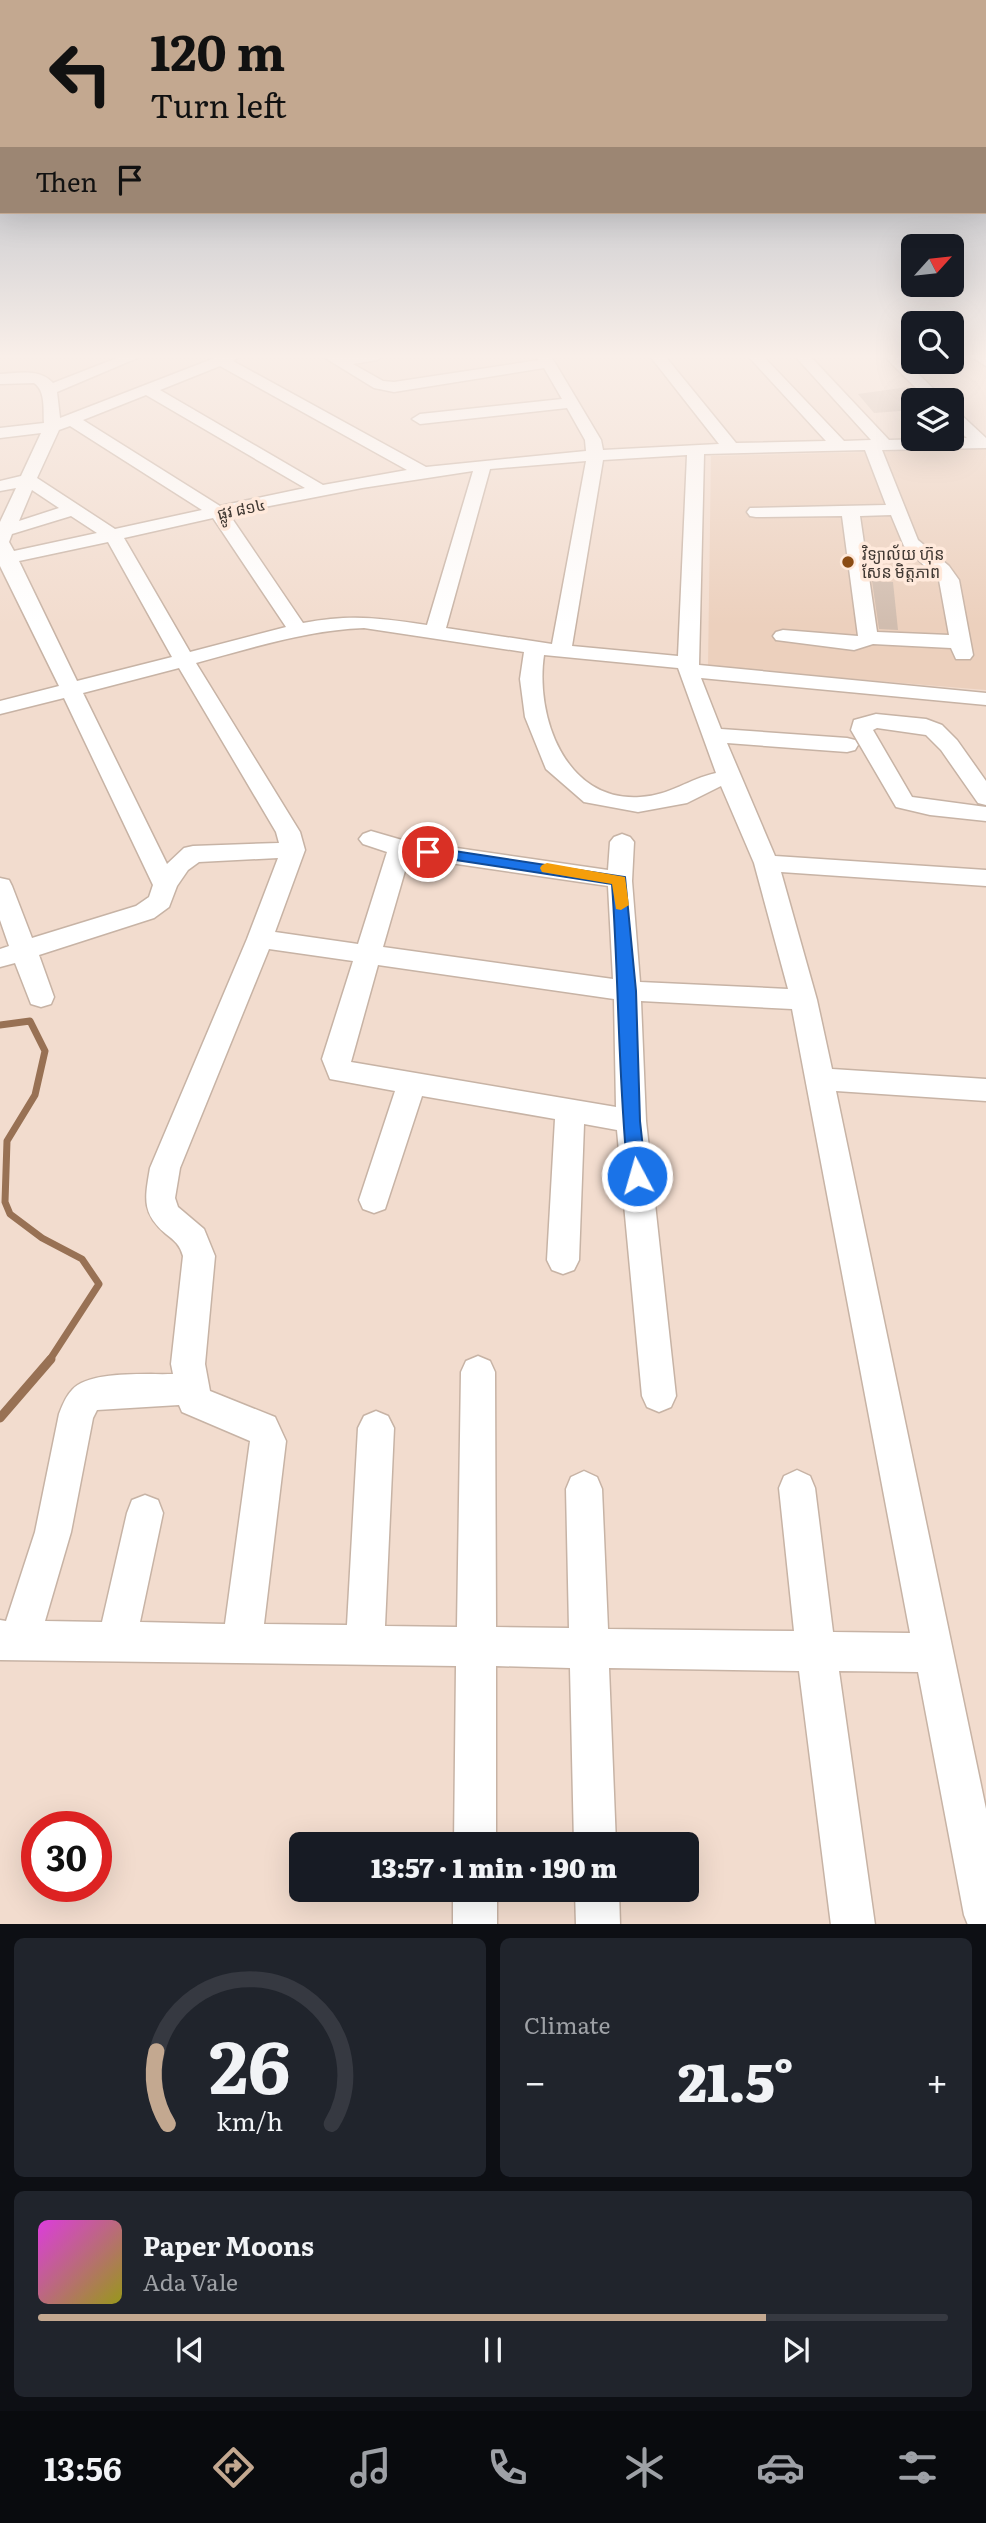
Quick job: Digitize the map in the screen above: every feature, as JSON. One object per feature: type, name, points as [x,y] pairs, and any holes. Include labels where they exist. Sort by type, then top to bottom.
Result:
[{"type":"street","points":[[43,446],[0,542],[4,559],[165,885]]},
{"type":"street","points":[[113,446],[219,513],[299,630]]},
{"type":"street","points":[[244,446],[322,491]]},
{"type":"street","points":[[379,446],[424,472]]},
{"type":"street","points":[[561,650],[595,455],[594,446]]},
{"type":"street","points":[[730,446],[733,450]]},
{"type":"street","points":[[783,636],[854,644],[868,638],[962,648],[949,580],[942,570],[910,542],[879,446]]},
{"type":"street","name":"ផ្លូវ ៨១៤","points":[[4,559],[424,472],[595,455],[886,446]]},
{"type":"street","points":[[696,450],[688,667],[729,778],[766,863],[804,1000],[986,1915]]},
{"type":"street","points":[[434,634],[483,465]]},
{"type":"street","points":[[0,486],[28,480],[114,536],[185,661],[288,832],[293,850],[260,939],[165,1168],[160,1198],[164,1214],[193,1238],[199,1256],[188,1364],[194,1401],[263,1429],[268,1441],[242,1641]]},
{"type":"street","points":[[5,531],[73,509]]},
{"type":"street","points":[[756,512],[900,510]]},
{"type":"street","points":[[850,511],[868,638]]},
{"type":"street","points":[[0,708],[299,630],[336,623],[364,622],[434,634],[688,667],[986,699]]},
{"type":"street","points":[[535,647],[530,678],[536,717],[557,769],[592,797],[638,805],[679,798],[708,782],[729,778]]},
{"type":"street","points":[[986,797],[949,745],[934,730],[926,726],[876,721],[862,725],[862,730],[904,802],[922,807],[986,814]]},
{"type":"street","points":[[713,735],[847,745]]},
{"type":"street","points":[[371,839],[400,848],[620,881]]},
{"type":"street","points":[[622,842],[620,881],[631,1121],[659,1396]]},
{"type":"street","points":[[400,848],[335,1059],[340,1071],[631,1121]]},
{"type":"street","points":[[12,954],[145,912],[160,901],[165,885],[179,864],[193,854],[293,850]]},
{"type":"street","points":[[766,863],[986,878]]},
{"type":"street","points":[[0,886],[12,954],[41,997]]},
{"type":"street","points":[[260,939],[627,991],[804,1000]]},
{"type":"street","points":[[819,1079],[986,1090]]},
{"type":"street","points":[[374,1200],[412,1083]]},
{"type":"street","points":[[562,1260],[570,1110]]},
{"type":"street","points":[[475,1832],[478,1372]]},
{"type":"street","points":[[191,1389],[103,1392],[85,1399],[76,1414],[53,1532],[10,1639],[934,1653]]},
{"type":"street","points":[[365,1646],[376,1427]]},
{"type":"street","points":[[797,1488],[853,1924]]},
{"type":"street","points":[[584,1489],[595,1832]]},
{"type":"street","points":[[117,1641],[145,1513]]},
{"type":"street","points":[[475,1902],[475,1924]]},
{"type":"street","points":[[597,1902],[598,1924]]},
{"type":"shaded area","name":"វិទ្យាល័យ ហ៊ុន សែន មិត្តភាព","points":[[986,449],[986,690],[708,667],[711,456]]},
{"type":"building","points":[[872,581],[893,582],[898,630],[879,629]]},
{"type":"waterway","points":[[0,1025],[30,1021],[45,1051],[35,1095],[7,1141],[5,1202],[10,1214],[42,1238],[82,1259],[99,1284],[49,1361]]},
{"type":"waterway","points":[[0,1418],[51,1359]]},
{"type":"slow traffic","points":[[547,868],[593,874],[620,881],[621,905]]},
{"type":"place","name":"វិទ្យាល័យ ហ៊ុន សែន មិត្តភាព","points":[[848,562]]},
{"type":"route","points":[[428,852],[593,874],[620,881],[631,1121],[637,1176]]}]
